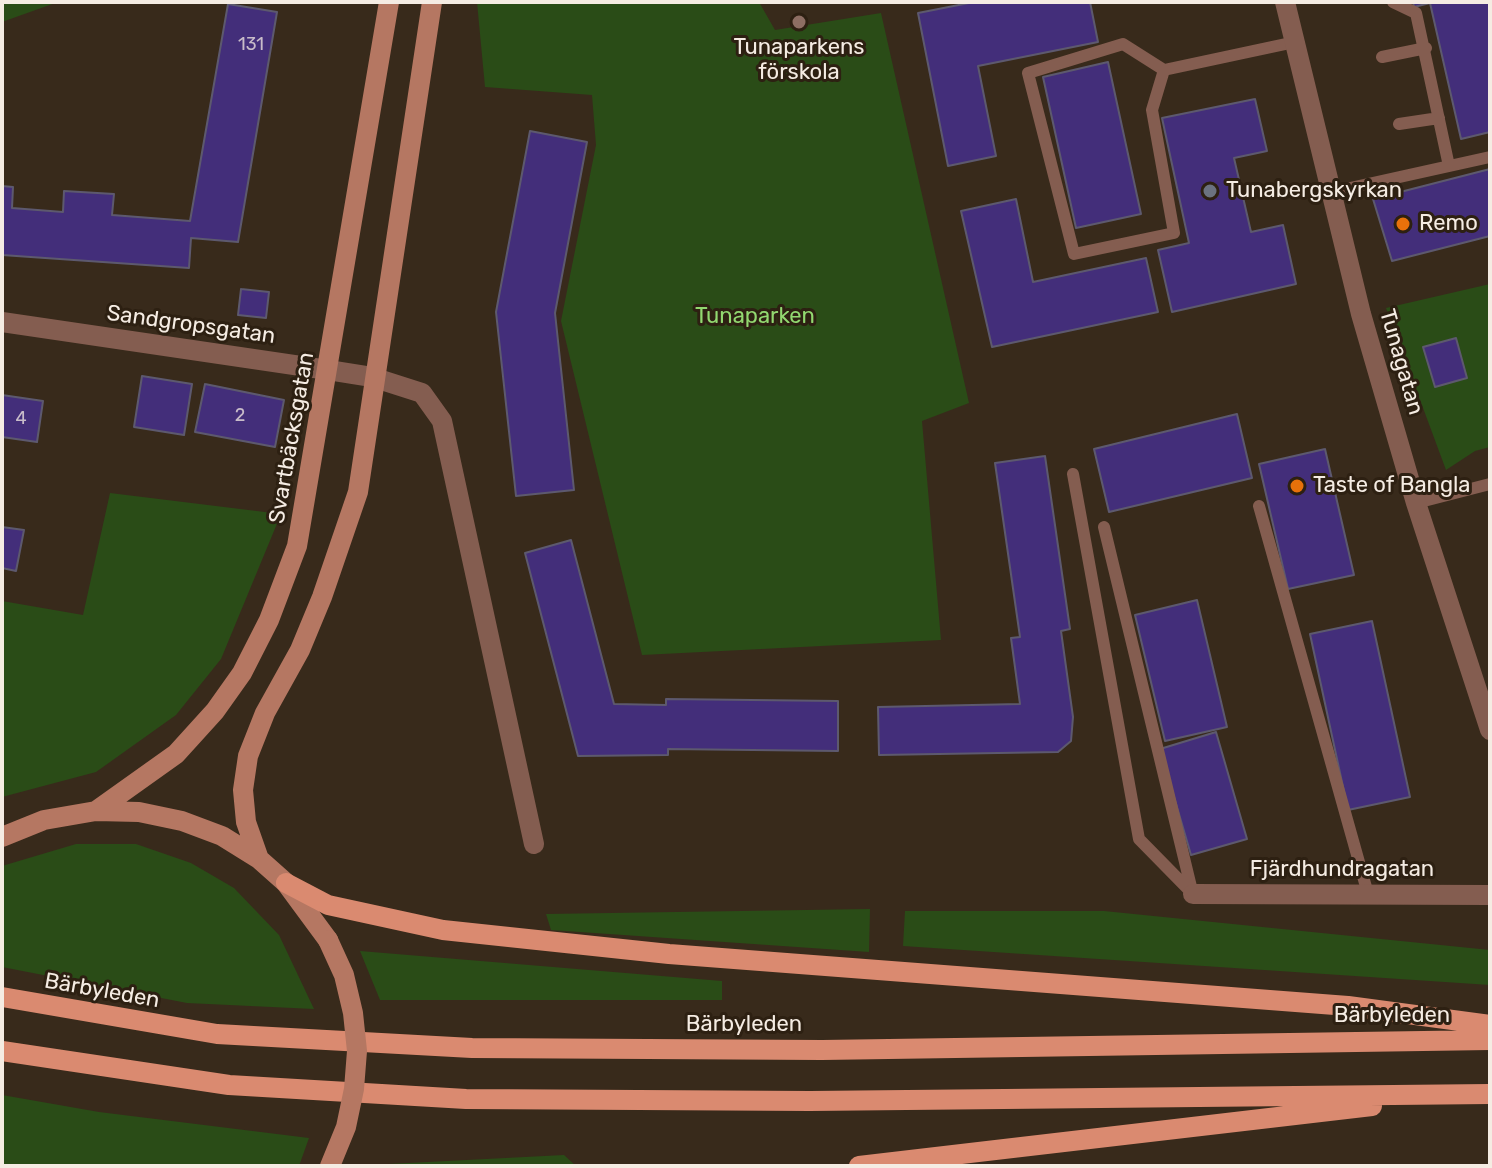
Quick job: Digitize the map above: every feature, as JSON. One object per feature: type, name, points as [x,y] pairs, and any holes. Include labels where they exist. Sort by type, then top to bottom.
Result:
[{"type":"main road","points":[[286,883],[328,905],[443,930],[669,954],[1348,1006],[1490,1025]]},
{"type":"main road","name":"Bärbyleden","points":[[2,997],[217,1034],[472,1048],[822,1050],[1490,1040]]},
{"type":"main road","points":[[2,1051],[229,1085],[466,1099],[810,1101],[1484,1094]]},
{"type":"main road","points":[[859,1166],[1484,1094]]},
{"type":"street","name":"Svartbäcksgatan","points":[[96,811],[176,754],[215,711],[242,673],[269,620],[297,546],[389,2]]},
{"type":"street","points":[[259,859],[246,822],[243,790],[248,756],[265,713],[300,650],[358,492],[372,377],[432,2]]},
{"type":"street","name":"Tunagatan","points":[[1285,2],[1361,314],[1416,503],[1490,730]]},
{"type":"street","name":"Sandgropsgatan","points":[[2,322],[372,377]]},
{"type":"street","points":[[372,377],[422,393],[442,421],[534,844]]},
{"type":"street","points":[[2,837],[44,820],[96,811],[139,812],[182,821],[222,836],[259,859],[286,883],[328,940],[344,975],[353,1013],[357,1051],[354,1089],[346,1127],[330,1166]]},
{"type":"street","name":"Fjärdhundragatan","points":[[1193,894],[1490,895]]},
{"type":"lane","points":[[1393,2],[1416,13],[1449,166]]},
{"type":"lane","points":[[1164,70],[1152,110],[1174,233],[1074,254],[1028,73],[1123,44],[1164,70],[1295,42]]},
{"type":"lane","points":[[1382,57],[1426,48]]},
{"type":"lane","points":[[1399,124],[1439,118]]},
{"type":"lane","points":[[1332,192],[1490,157]]},
{"type":"lane","points":[[1073,474],[1139,839],[1193,894]]},
{"type":"lane","points":[[1416,503],[1490,484]]},
{"type":"lane","points":[[1259,506],[1368,894]]},
{"type":"lane","points":[[1104,527],[1193,894]]},
{"type":"green space","points":[[2,2],[58,2],[2,22]]},
{"type":"green space","name":"Tunaparken","points":[[477,2],[759,2],[775,30],[881,13],[969,403],[922,421],[941,640],[642,655],[561,321],[596,145],[592,95],[485,87]]},
{"type":"green space","points":[[1490,284],[1490,447],[1475,451],[1446,470],[1386,308]]},
{"type":"green space","points":[[110,493],[281,514],[221,659],[176,715],[96,772],[2,797],[2,601],[83,615]]},
{"type":"green space","points":[[76,844],[136,844],[191,863],[234,888],[279,935],[314,1009],[187,1003],[2,967],[2,866]]},
{"type":"green space","points":[[870,909],[869,952],[551,930],[546,914]]},
{"type":"green space","points":[[905,911],[1104,911],[1490,950],[1490,985],[903,946]]},
{"type":"green space","points":[[360,951],[722,981],[722,1000],[380,1000]]},
{"type":"green space","points":[[2,1095],[99,1112],[309,1138],[299,1166],[2,1166]]},
{"type":"green space","points":[[564,1155],[576,1166],[369,1166],[369,1165]]},
{"type":"building","points":[[974,2],[1090,2],[1098,42],[978,66],[996,156],[948,166],[918,13]]},
{"type":"building","points":[[1413,2],[1490,2],[1490,132],[1461,139],[1430,3],[1414,7]]},
{"type":"building","points":[[228,4],[277,12],[238,242],[191,238],[189,268],[2,255],[2,186],[13,187],[12,208],[63,212],[64,191],[114,194],[112,215],[190,221]]},
{"type":"building","points":[[1108,62],[1141,214],[1076,228],[1043,77]]},
{"type":"building","name":"Tunabergskyrkan","points":[[1255,99],[1267,151],[1234,158],[1251,232],[1283,225],[1296,284],[1172,312],[1158,250],[1189,243],[1162,118]]},
{"type":"building","points":[[530,131],[587,142],[555,313],[574,490],[516,496],[496,312]]},
{"type":"building","points":[[1490,169],[1490,236],[1392,261],[1373,199]]},
{"type":"building","points":[[1016,199],[1033,282],[1146,258],[1158,312],[992,347],[961,211]]},
{"type":"building","points":[[241,289],[269,292],[266,318],[238,315]]},
{"type":"building","points":[[1456,338],[1467,378],[1435,387],[1423,347]]},
{"type":"building","points":[[142,376],[192,384],[184,435],[134,427]]},
{"type":"building","points":[[205,384],[284,400],[275,447],[195,432]]},
{"type":"building","points":[[2,395],[43,401],[37,442],[2,437]]},
{"type":"building","points":[[1237,414],[1252,478],[1109,512],[1094,449]]},
{"type":"building","points":[[1325,449],[1354,575],[1288,589],[1259,464]]},
{"type":"building","points":[[1045,456],[1070,629],[1061,631],[1073,717],[1071,741],[1058,752],[879,755],[878,707],[1020,704],[1011,638],[1020,637],[995,463]]},
{"type":"building","points":[[2,527],[24,530],[16,571],[2,568]]},
{"type":"building","points":[[571,540],[614,704],[666,705],[666,699],[838,701],[838,751],[668,749],[668,755],[578,756],[525,553]]},
{"type":"building","points":[[1197,600],[1227,727],[1165,741],[1135,615]]},
{"type":"building","points":[[1372,621],[1410,797],[1348,810],[1310,634]]},
{"type":"building","points":[[1216,732],[1247,839],[1191,855],[1160,749]]},
{"type":"place","name":"Tunaparkens förskola","points":[[799,22]]},
{"type":"place","name":"Tunabergskyrkan","points":[[1210,191]]},
{"type":"place","name":"Remo","points":[[1403,224]]},
{"type":"place","name":"Taste of Bangla","points":[[1297,486]]}]
